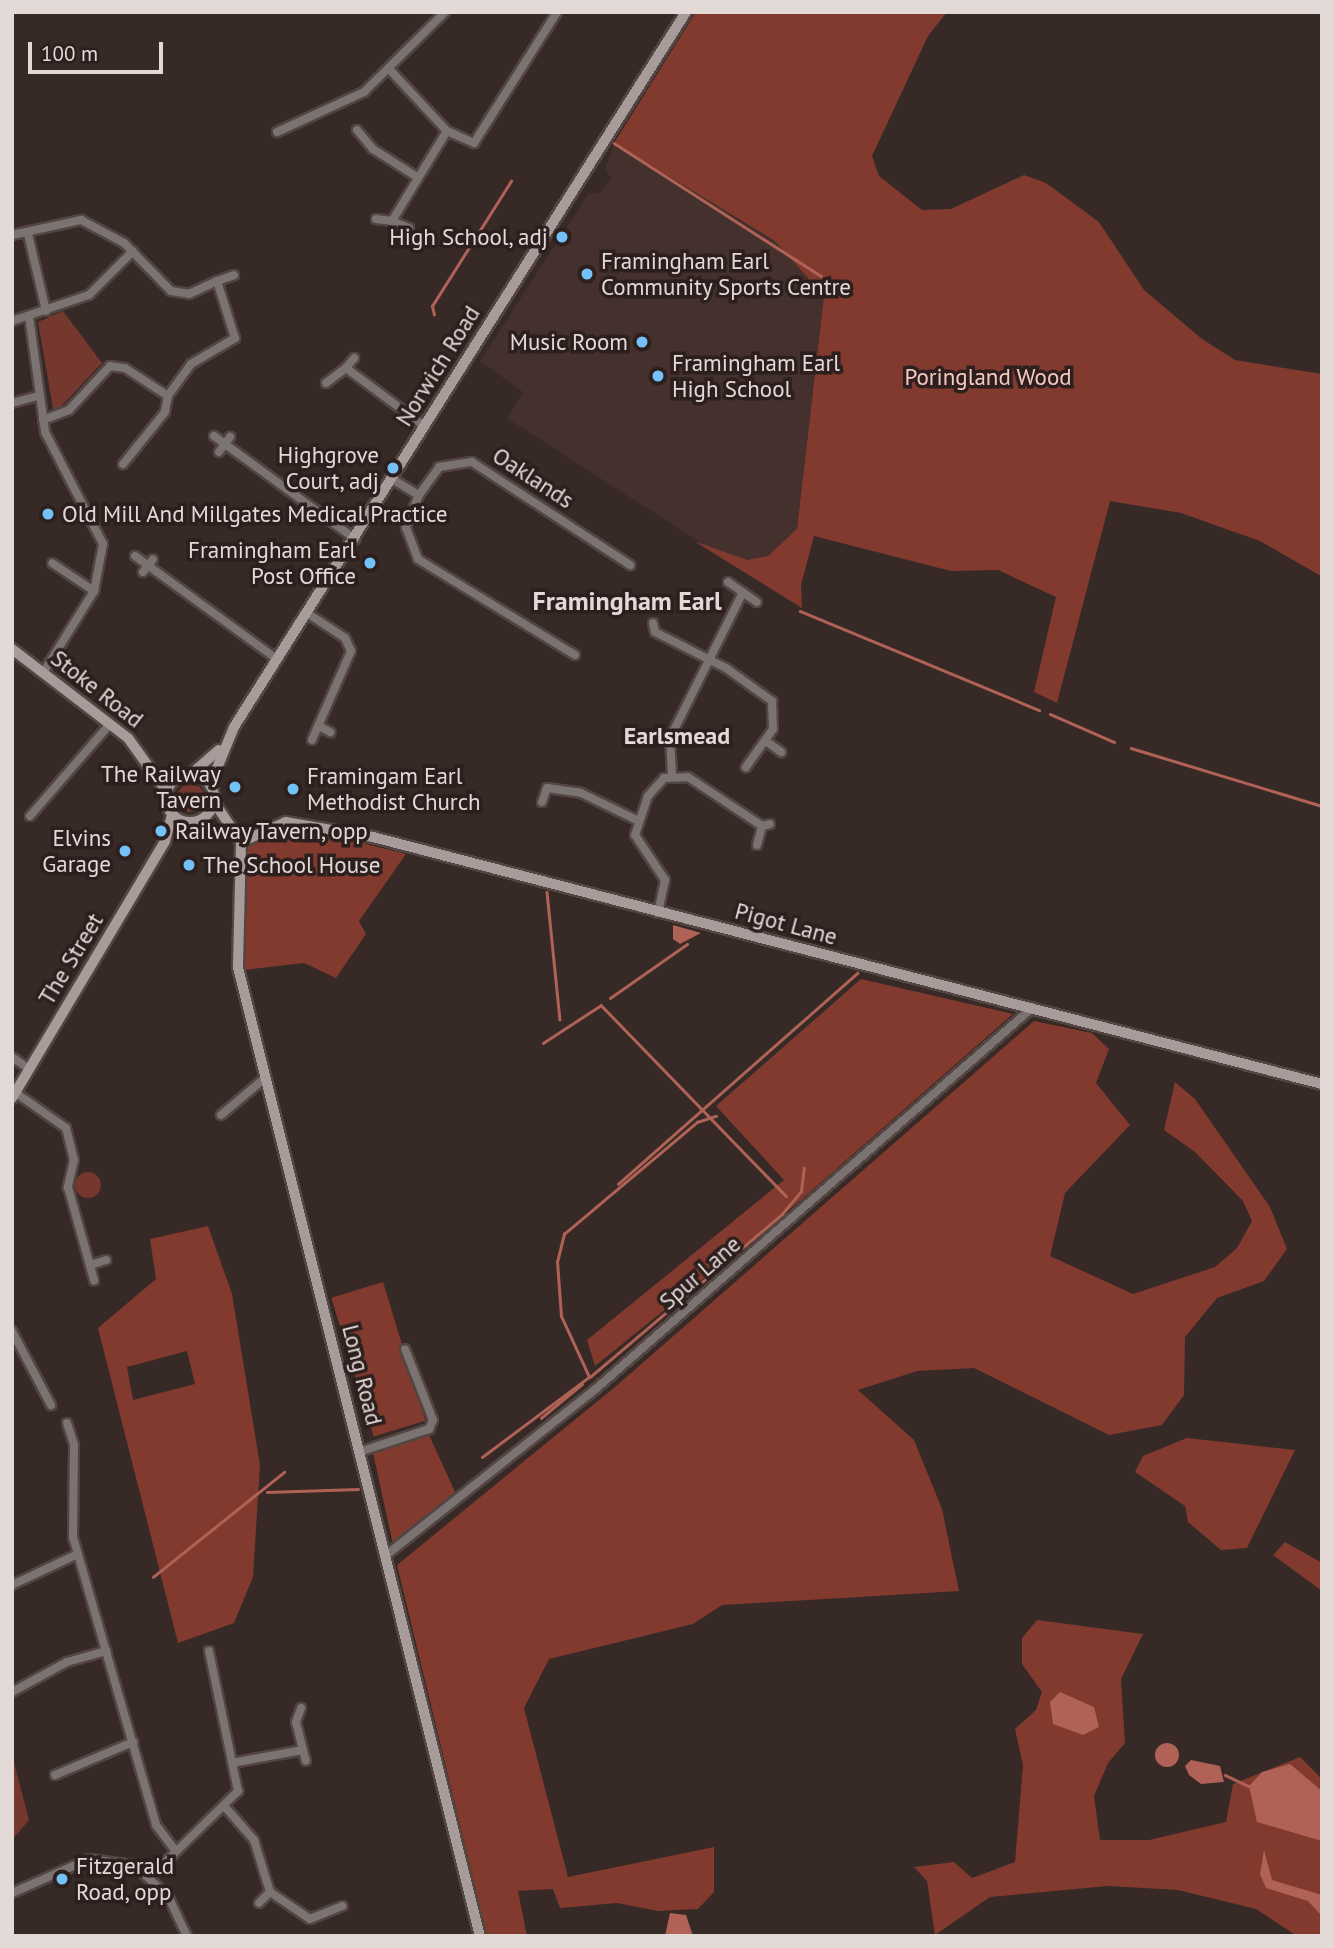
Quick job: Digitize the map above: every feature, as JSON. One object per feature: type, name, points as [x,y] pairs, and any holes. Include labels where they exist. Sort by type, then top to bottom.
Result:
[{"type":"street","points":[[277,132],[341,106],[391,71],[445,12]]},
{"type":"street","points":[[391,71],[447,131],[474,143],[557,12]]},
{"type":"street","name":"Norwich Road","points":[[209,785],[226,743],[277,659],[686,12]]},
{"type":"street","points":[[358,130],[382,156],[417,177]]},
{"type":"street","points":[[392,221],[447,131]]},
{"type":"street","points":[[376,219],[392,221],[409,228]]},
{"type":"street","points":[[12,235],[27,234],[81,220],[133,251],[181,295],[234,275]]},
{"type":"street","points":[[27,234],[46,311]]},
{"type":"street","points":[[12,321],[89,295],[133,251]]},
{"type":"street","points":[[123,464],[164,412],[168,396],[191,364],[235,338],[217,281]]},
{"type":"street","points":[[29,316],[43,420],[103,544],[94,591],[43,673]]},
{"type":"street","points":[[326,383],[346,368],[354,358]]},
{"type":"street","points":[[43,420],[69,410],[110,366],[125,368],[168,396]]},
{"type":"street","points":[[346,368],[425,426]]},
{"type":"street","points":[[12,403],[39,396]]},
{"type":"street","points":[[214,436],[355,538]]},
{"type":"street","name":"Oaklands","points":[[575,655],[418,559],[405,527],[419,495],[439,467],[472,462],[630,565]]},
{"type":"street","points":[[392,479],[419,495]]},
{"type":"street","points":[[135,555],[277,659]]},
{"type":"street","points":[[52,563],[94,591]]},
{"type":"street","points":[[728,582],[757,602]]},
{"type":"street","points":[[672,775],[670,738],[743,593]]},
{"type":"street","points":[[307,613],[345,638],[351,651],[312,740]]},
{"type":"street","points":[[654,631],[708,660],[772,701],[777,718],[766,741],[747,767]]},
{"type":"street","name":"Stoke Road","points":[[12,649],[110,724],[153,765],[178,778]]},
{"type":"street","points":[[30,816],[110,724]]},
{"type":"street","points":[[318,726],[330,732]]},
{"type":"street","points":[[766,741],[781,752]]},
{"type":"street","name":"Norwich Road","points":[[190,775],[226,743]]},
{"type":"street","name":"Stoke Road","points":[[153,765],[167,792]]},
{"type":"street","points":[[167,792],[178,778],[190,775],[209,785],[214,802],[241,842]]},
{"type":"street","points":[[658,913],[664,880],[636,842],[639,821],[656,785],[672,775],[688,777],[766,825],[757,845]]},
{"type":"street","points":[[542,802],[548,778]]},
{"type":"street","points":[[547,788],[600,799],[639,821]]},
{"type":"street","name":"The Street","points":[[14,1096],[165,841],[172,814],[167,792]]},
{"type":"street","points":[[200,820],[214,802]]},
{"type":"street","points":[[172,814],[187,822],[200,820],[228,826]]},
{"type":"street","name":"The Street","points":[[165,841],[187,822]]},
{"type":"street","name":"Pigot Lane","points":[[241,842],[286,822],[306,824],[1322,1084]]},
{"type":"street","name":"Long Road","points":[[241,842],[234,948],[480,1936]]},
{"type":"street","name":"Spur Lane","points":[[385,1556],[591,1393],[1032,1008]]},
{"type":"street","points":[[12,1057],[29,1069]]},
{"type":"street","points":[[222,1115],[265,1078]]},
{"type":"street","points":[[14,1096],[66,1128],[74,1160],[67,1180],[94,1280]]},
{"type":"street","points":[[90,1265],[106,1260]]},
{"type":"street","points":[[12,1331],[51,1405]]},
{"type":"street","points":[[359,1451],[429,1429],[433,1420],[405,1349]]},
{"type":"street","points":[[67,1423],[74,1445],[69,1517],[78,1554],[156,1825],[174,1849]]},
{"type":"street","points":[[12,1585],[78,1554]]},
{"type":"street","points":[[12,1692],[67,1662],[106,1651]]},
{"type":"street","points":[[151,1876],[174,1849],[226,1808],[238,1791],[237,1762],[209,1651]]},
{"type":"street","points":[[301,1708],[296,1722],[306,1761]]},
{"type":"street","points":[[55,1775],[133,1742]]},
{"type":"street","points":[[237,1762],[303,1750]]},
{"type":"street","points":[[226,1808],[254,1840],[270,1892],[310,1919],[343,1906]]},
{"type":"street","points":[[12,1893],[89,1859],[134,1866],[151,1876],[187,1936]]},
{"type":"street","points":[[260,1903],[270,1892]]},
{"type":"shaded area","name":"Framingham Earl High School","points":[[614,143],[775,241],[824,295],[797,529],[802,608],[507,418],[523,392],[480,361],[588,194],[601,192],[611,178],[605,169]]},
{"type":"shaded area","points":[[63,311],[102,363],[54,414],[38,322]]},
{"type":"shaded area","points":[[191,784],[201,788],[205,798],[201,808],[191,812],[181,808],[177,798],[181,788]]},
{"type":"shaded area","points":[[673,925],[701,933],[680,944],[673,939]]},
{"type":"shaded area","points":[[88,1172],[98,1175],[101,1185],[98,1195],[88,1198],[78,1195],[75,1185],[78,1175]]},
{"type":"shaded area","points":[[1060,1692],[1094,1707],[1099,1727],[1083,1735],[1053,1724],[1050,1702]]},
{"type":"shaded area","points":[[1167,1743],[1176,1746],[1179,1755],[1176,1764],[1167,1767],[1158,1764],[1155,1755],[1158,1746]]},
{"type":"shaded area","points":[[12,1755],[29,1820],[12,1840]]},
{"type":"shaded area","points":[[1191,1760],[1220,1766],[1224,1782],[1201,1784],[1189,1775],[1185,1766]]},
{"type":"shaded area","points":[[1290,1764],[1322,1791],[1322,1841],[1257,1822],[1249,1786],[1262,1772]]},
{"type":"shaded area","points":[[1264,1850],[1272,1880],[1322,1895],[1322,1916],[1308,1901],[1266,1888],[1260,1874]]},
{"type":"shaded area","points":[[670,1913],[686,1915],[693,1936],[665,1936]]},
{"type":"green space","name":"Poringland Wood","points":[[696,12],[947,12],[928,36],[872,156],[879,176],[922,210],[951,209],[1024,175],[1046,183],[1099,222],[1144,290],[1202,339],[1235,360],[1322,374],[1321,576],[1260,541],[1181,513],[1110,501],[1057,703],[1034,692],[1056,597],[998,570],[951,571],[814,536],[801,585],[802,608],[694,541],[747,560],[768,556],[797,529],[824,296],[775,241],[614,143]]},
{"type":"green space","points":[[294,826],[406,854],[359,921],[366,934],[336,978],[304,963],[244,970],[245,847]]},
{"type":"green space","points":[[861,979],[1013,1014],[801,1200],[595,1366],[587,1340],[784,1180],[716,1106]]},
{"type":"green space","points":[[1034,1021],[1092,1033],[1109,1049],[1096,1083],[1130,1125],[1065,1193],[1050,1256],[1133,1294],[1215,1267],[1237,1248],[1252,1221],[1243,1201],[1195,1152],[1164,1130],[1175,1082],[1195,1099],[1270,1207],[1287,1249],[1264,1281],[1217,1298],[1185,1337],[1184,1395],[1162,1425],[1109,1435],[974,1368],[917,1371],[858,1390],[914,1440],[942,1509],[959,1591],[722,1605],[693,1624],[549,1659],[524,1708],[568,1877],[714,1847],[714,1892],[698,1909],[658,1911],[617,1903],[560,1908],[553,1889],[518,1891],[527,1936],[487,1936],[397,1565],[615,1387]]},
{"type":"green space","points":[[208,1226],[232,1294],[260,1465],[253,1577],[234,1623],[178,1643],[98,1328],[156,1279],[150,1239]],"holes":[[[187,1351],[195,1384],[133,1400],[127,1367]]]},
{"type":"green space","points":[[383,1282],[425,1421],[374,1436],[331,1298]]},
{"type":"green space","points":[[429,1435],[456,1494],[393,1544],[373,1453]]},
{"type":"green space","points":[[1187,1438],[1295,1450],[1247,1548],[1221,1550],[1188,1522],[1185,1506],[1135,1472],[1143,1456]]},
{"type":"green space","points":[[1285,1542],[1322,1563],[1322,1591],[1273,1555]]},
{"type":"green space","points":[[1037,1620],[1143,1634],[1121,1679],[1125,1743],[1108,1763],[1094,1796],[1100,1840],[1149,1840],[1226,1822],[1233,1784],[1300,1757],[1322,1779],[1322,1936],[1297,1936],[1256,1909],[1178,1890],[1108,1886],[990,1897],[935,1935],[927,1881],[914,1867],[954,1862],[972,1878],[1015,1862],[1023,1765],[1015,1729],[1036,1710],[1042,1692],[1022,1664],[1022,1638]]},
{"type":"waterway","points":[[614,143],[821,276]]},
{"type":"waterway","points":[[434,315],[432,306],[511,181]]},
{"type":"waterway","points":[[800,611],[1039,710]]},
{"type":"waterway","points":[[1050,714],[1114,742]]},
{"type":"waterway","points":[[1131,748],[1322,806]]},
{"type":"waterway","points":[[547,892],[560,1019]]},
{"type":"waterway","points":[[610,998],[687,944]]},
{"type":"waterway","points":[[618,1184],[857,973]]},
{"type":"waterway","points":[[543,1043],[601,1005],[786,1196]]},
{"type":"waterway","points":[[482,1457],[589,1377],[561,1316],[557,1262],[564,1234],[697,1122],[716,1116]]},
{"type":"waterway","points":[[590,1377],[782,1214],[801,1191],[804,1168]]},
{"type":"waterway","points":[[541,1418],[582,1384]]},
{"type":"waterway","points":[[153,1577],[284,1472]]},
{"type":"waterway","points":[[267,1492],[358,1489]]},
{"type":"waterway","points":[[1225,1775],[1249,1786]]},
{"type":"place","name":"High School, adj","points":[[562,237]]},
{"type":"place","name":"Framingham Earl Community Sports Centre","points":[[587,274]]},
{"type":"place","name":"Music Room","points":[[642,342]]},
{"type":"place","name":"Framingham Earl High School","points":[[658,376]]},
{"type":"place","name":"Highgrove Court, adj","points":[[393,468]]},
{"type":"place","name":"Old Mill And Millgates Medical Practice","points":[[48,514]]},
{"type":"place","name":"Framingham Earl Post Office","points":[[370,563]]},
{"type":"place","name":"The Railway Tavern","points":[[235,787]]},
{"type":"place","name":"Framingam Earl Methodist Church","points":[[293,789]]},
{"type":"place","name":"Railway Tavern, opp","points":[[161,831]]},
{"type":"place","name":"Elvins Garage","points":[[125,851]]},
{"type":"place","name":"The School House","points":[[189,865]]},
{"type":"place","name":"Fitzgerald Road, opp","points":[[62,1879]]},
{"type":"district","name":"Framingham Earl","points":[[627,601]]},
{"type":"district","name":"Earlsmead","points":[[677,736]]}]
